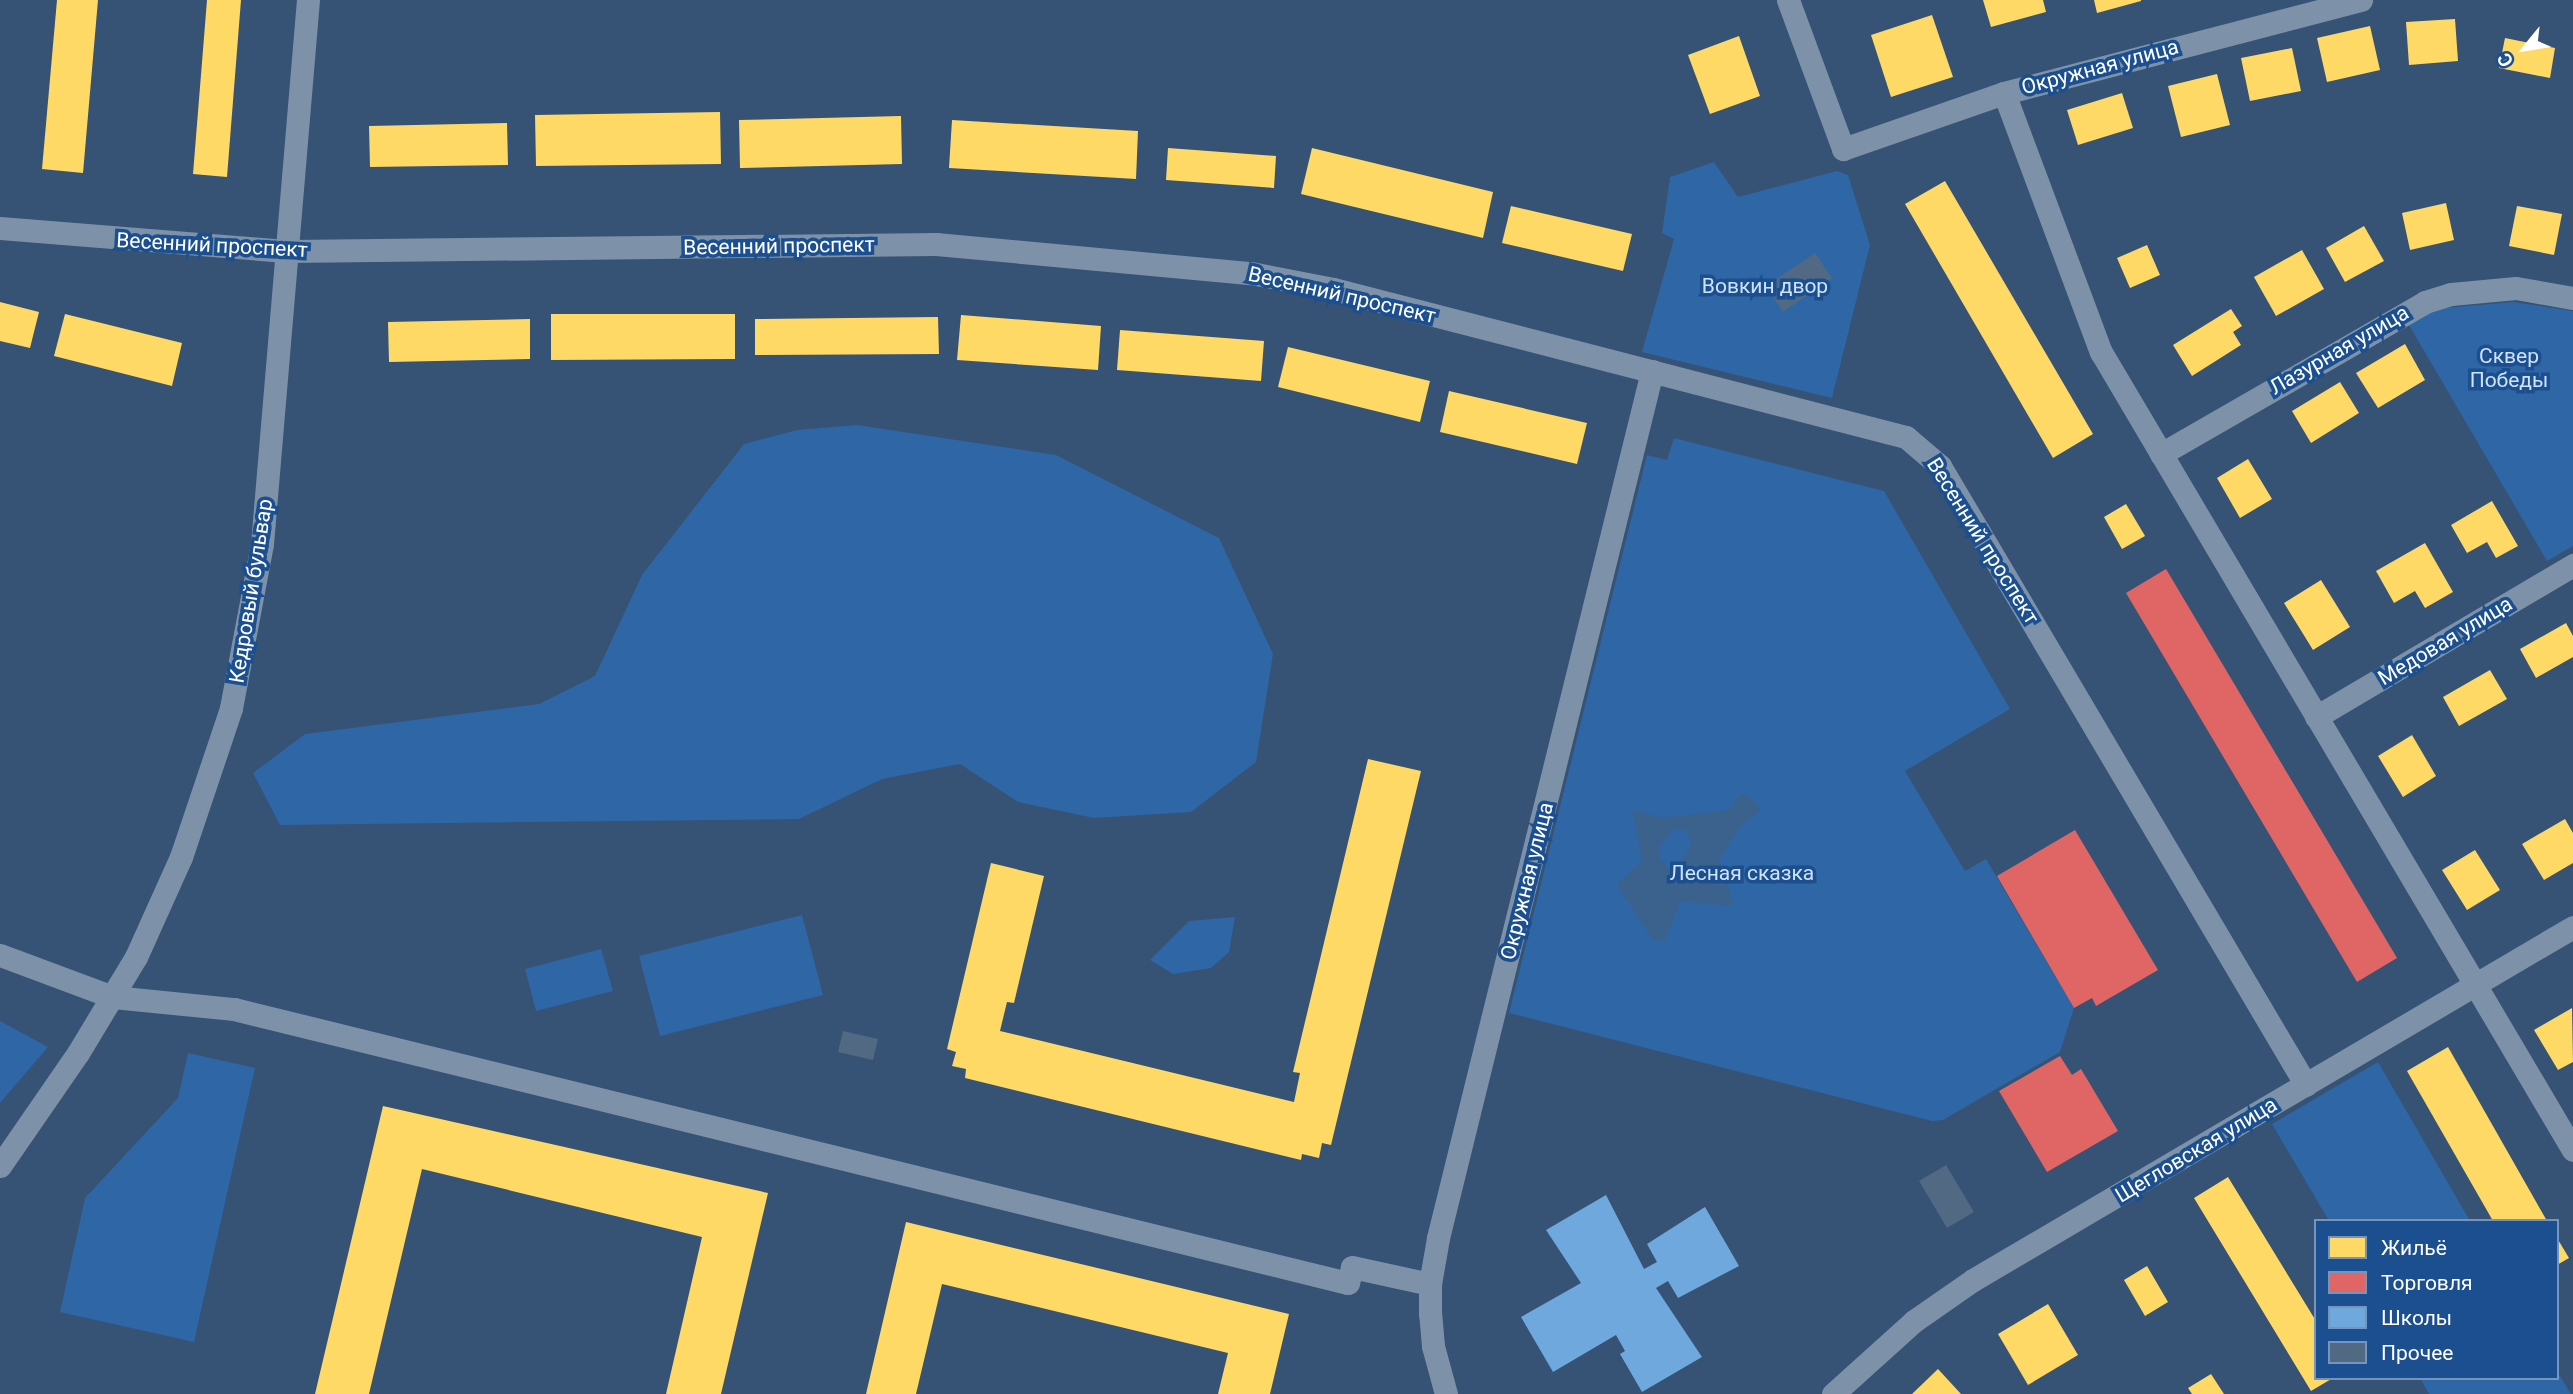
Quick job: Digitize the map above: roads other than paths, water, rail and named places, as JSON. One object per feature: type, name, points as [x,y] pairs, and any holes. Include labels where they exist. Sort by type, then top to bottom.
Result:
[{"type":"street","name":"Кедровый бульвар","points":[[0,1166],[113,997],[181,858],[216,760],[240,673],[262,544],[308,0]]},
{"type":"street","name":"Окружная улица","points":[[1788,0],[1843,149],[2004,93],[2361,0]]},
{"type":"street","points":[[2004,93],[2087,322],[2161,454],[2573,1150]]},
{"type":"street","name":"Весенний проспект","points":[[0,228],[288,251],[936,244],[1276,276],[1888,430],[1929,452],[2306,1085]]},
{"type":"street","name":"Лазурная улица","points":[[2161,454],[2425,302],[2451,294],[2515,288],[2573,298]]},
{"type":"street","name":"Окружная улица","points":[[1446,1394],[1433,1346],[1430,1284],[1652,371]]},
{"type":"street","name":"Медовая улица","points":[[2316,717],[2573,565]]},
{"type":"street","name":"Щегловская улица","points":[[1833,1394],[1942,1300],[2573,927]]},
{"type":"street","points":[[0,955],[113,997],[234,1009],[1348,1283],[1352,1267],[1430,1284]]},
{"type":"park label","name":"Вовкин двор","points":[[1765,286]]},
{"type":"park label","name":"Сквер Победы","points":[[2509,368]]},
{"type":"park label","name":"Лесная сказка","points":[[1742,873]]}]
